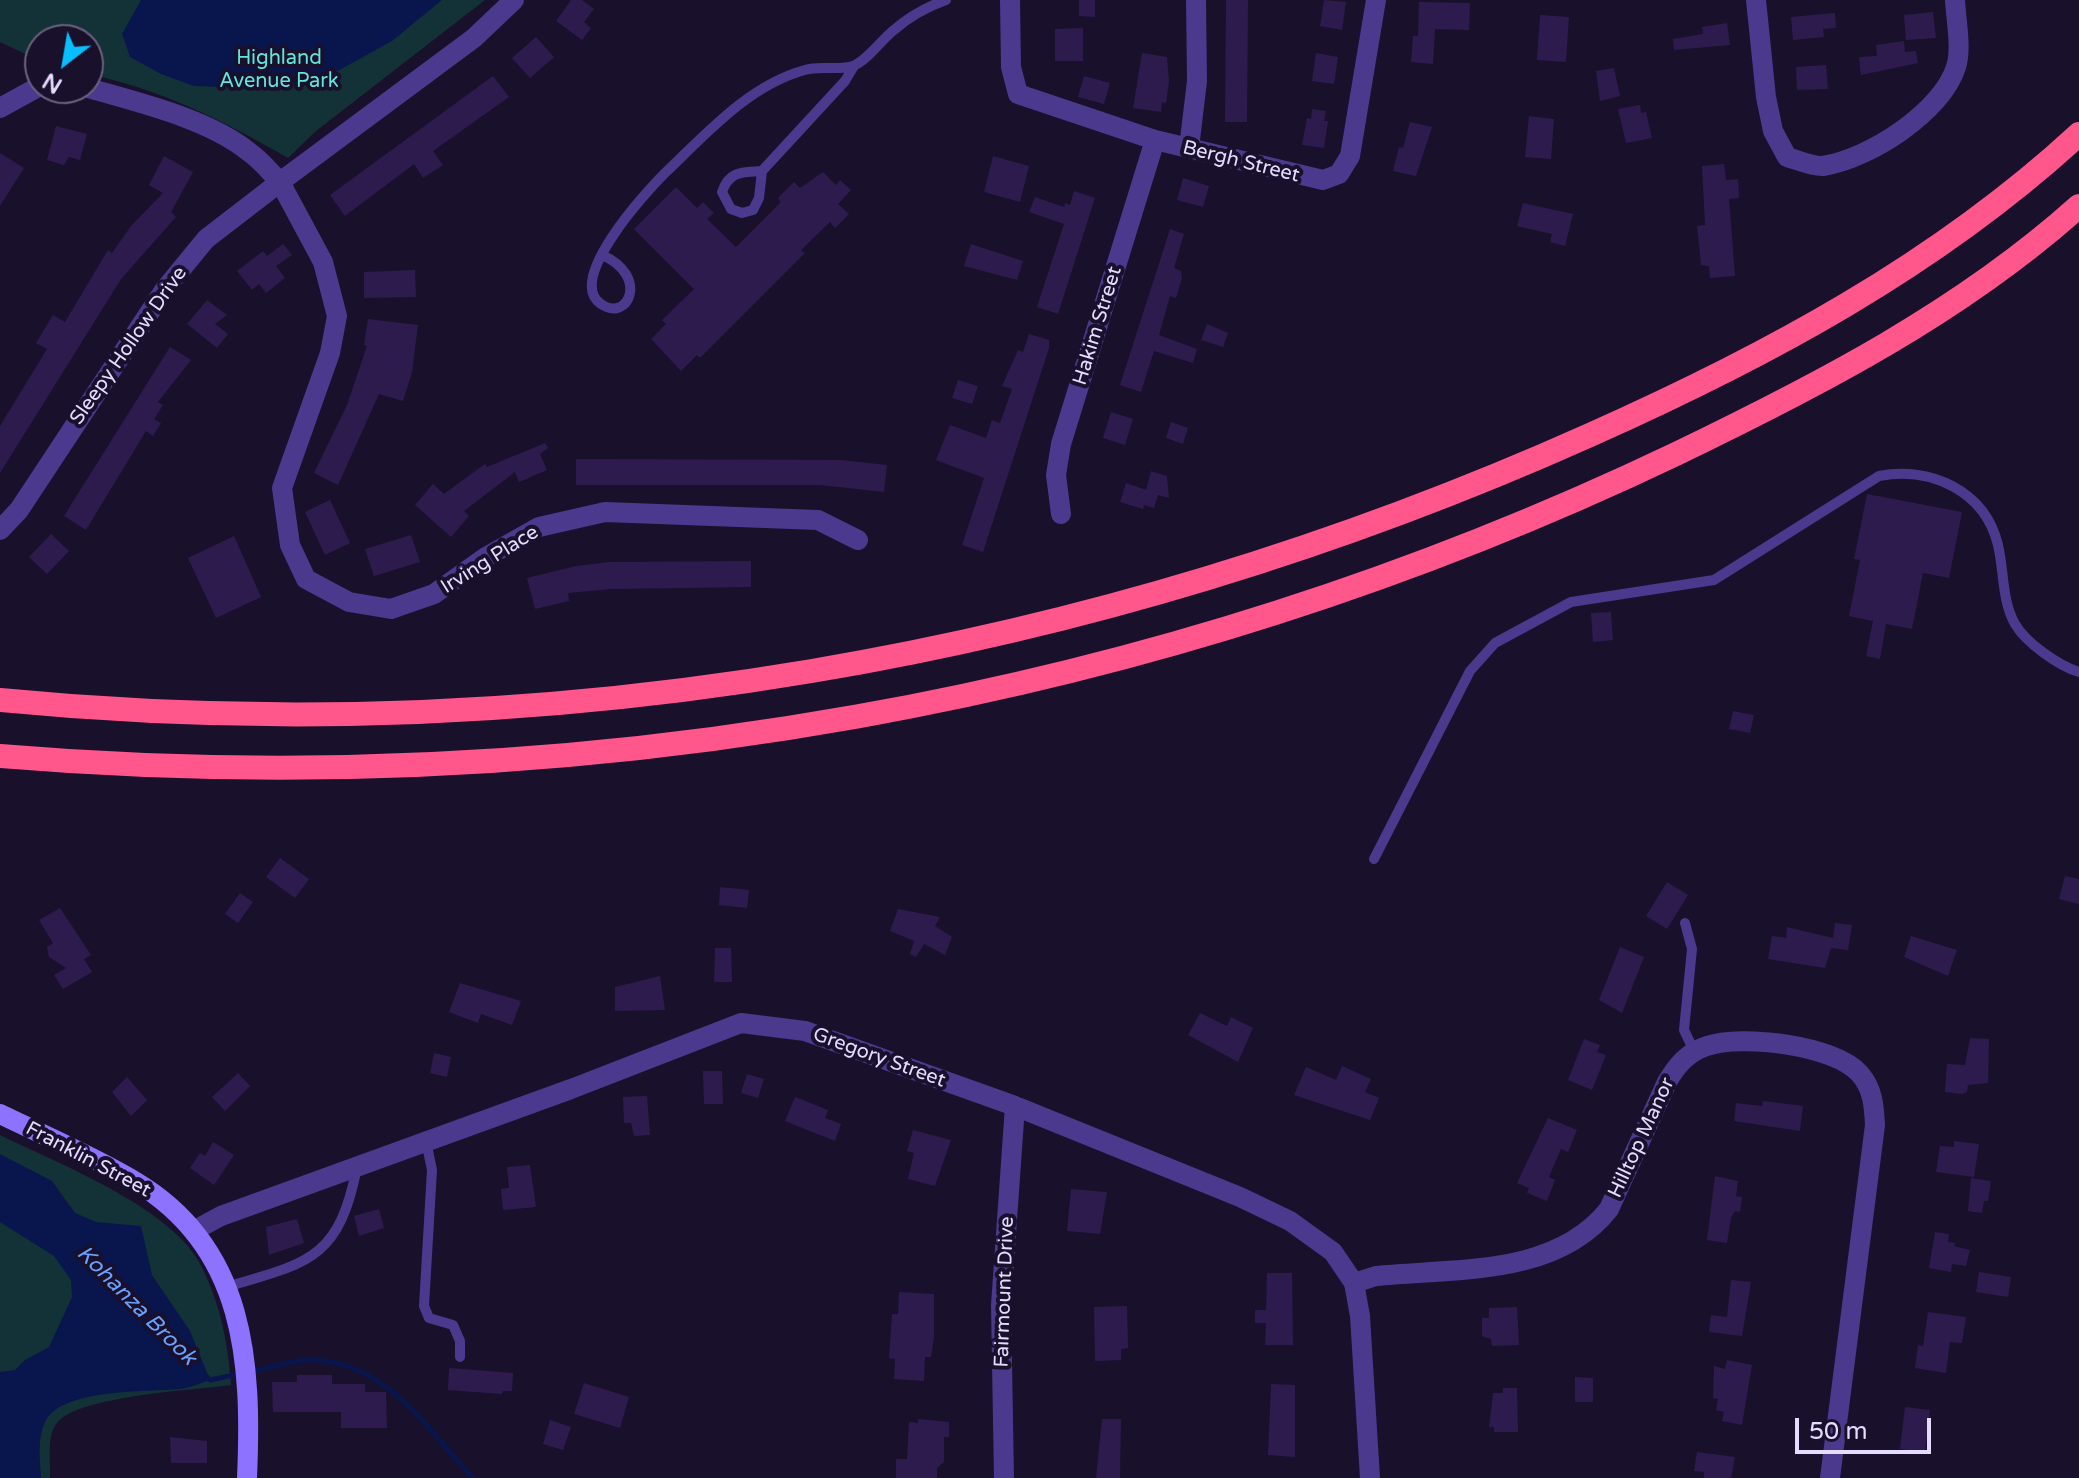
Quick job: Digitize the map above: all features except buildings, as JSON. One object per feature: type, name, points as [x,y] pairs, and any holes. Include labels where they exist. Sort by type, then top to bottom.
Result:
[{"type":"highway","points":[[0,700],[187,714],[288,715],[575,703],[718,687],[861,664],[1017,631],[1155,595],[1299,550],[1417,507],[1545,456],[1677,395],[1881,285],[1999,202],[2079,134]]},
{"type":"highway","points":[[0,756],[216,769],[500,762],[697,743],[808,727],[959,698],[1098,665],[1180,643],[1366,582],[1549,512],[1638,472],[1816,384],[1903,335],[1984,280],[2079,206]]},
{"type":"main road","name":"Franklin Street","points":[[0,1114],[137,1182],[195,1230],[226,1287],[248,1371],[247,1478]]},
{"type":"street","name":"Sleepy Hollow Drive","points":[[0,530],[19,510],[165,289],[206,239],[474,38],[514,0]]},
{"type":"street","name":"Bergh Street","points":[[1010,0],[1011,67],[1018,94],[1155,140],[1308,178],[1331,179],[1339,174],[1353,145],[1376,0]]},
{"type":"street","points":[[1189,148],[1197,81],[1196,0]]},
{"type":"street","points":[[1756,0],[1766,97],[1773,131],[1787,157],[1821,166],[1864,151],[1913,123],[1947,89],[1958,64],[1955,0]]},
{"type":"street","points":[[104,92],[145,104],[210,130],[248,150],[280,182]]},
{"type":"street","points":[[0,108],[24,95]]},
{"type":"street","name":"Hakim Street","points":[[1061,514],[1056,475],[1061,444],[1155,140]]},
{"type":"street","name":"Irving Place","points":[[280,182],[323,262],[333,288],[337,316],[330,353],[282,488],[290,545],[306,579],[349,602],[391,609],[434,594],[486,557],[539,527],[605,512],[818,520],[858,540]]},
{"type":"street","name":"Gregory Street","points":[[195,1230],[221,1216],[741,1023],[805,1031],[1015,1106],[1240,1197],[1290,1221],[1333,1252],[1354,1283],[1360,1316],[1370,1478]]},
{"type":"street","points":[[1694,1051],[1734,1040],[1820,1051],[1842,1059],[1858,1071],[1868,1085],[1874,1102],[1875,1125],[1862,1244],[1830,1478]]},
{"type":"street","name":"Hilltop Manor","points":[[1354,1283],[1376,1276],[1521,1261],[1574,1243],[1595,1227],[1609,1209],[1667,1082],[1677,1064],[1694,1051]]},
{"type":"street","name":"Fairmount Drive","points":[[1004,1478],[1001,1305],[1015,1106]]},
{"type":"lane","points":[[762,171],[734,173],[726,180],[722,192],[731,209],[742,213],[753,210],[759,198],[762,171],[854,66],[917,12],[946,0]]},
{"type":"lane","points":[[602,255],[618,262],[631,280],[630,295],[624,305],[614,308],[601,305],[592,294],[591,278],[602,255],[648,191],[746,99],[773,80],[809,68],[854,66]]},
{"type":"lane","points":[[1374,859],[1470,671],[1495,643],[1571,602],[1714,580],[1879,476],[1903,471],[1928,476],[1956,486],[1974,501],[1991,520],[2015,625],[2058,663],[2079,672]]},
{"type":"lane","points":[[1685,923],[1692,949],[1684,1030],[1694,1051]]},
{"type":"lane","points":[[426,1141],[432,1170],[424,1306],[429,1318],[453,1325],[460,1341],[460,1357]]},
{"type":"lane","points":[[226,1287],[297,1265],[318,1253],[334,1234],[348,1205],[357,1167]]},
{"type":"green space","name":"Highland Avenue Park","points":[[0,0],[485,0],[316,131],[288,158],[240,131],[166,97],[104,78],[104,24],[24,24],[24,53],[0,42]]},
{"type":"green space","points":[[0,1135],[109,1188],[163,1222],[184,1242],[199,1262],[212,1292],[228,1353],[231,1385],[111,1400],[69,1414],[57,1423],[51,1435],[50,1478],[0,1478]]},
{"type":"water","points":[[141,0],[442,0],[392,41],[334,73],[252,88],[194,86],[161,74],[130,57],[122,34]]},
{"type":"water","points":[[0,1154],[52,1181],[75,1213],[96,1222],[141,1226],[152,1275],[190,1331],[210,1380],[180,1389],[86,1397],[54,1411],[45,1422],[41,1435],[41,1478],[0,1478],[0,1372],[15,1370],[25,1360],[49,1347],[72,1297],[71,1280],[54,1256],[0,1222]]},
{"type":"waterway","name":"Kohanza Brook","points":[[249,1372],[310,1360],[337,1363],[361,1372],[402,1401],[473,1478]]},
{"type":"waterway","name":"Kohanza Brook","points":[[207,1377],[210,1380],[239,1374]]}]
